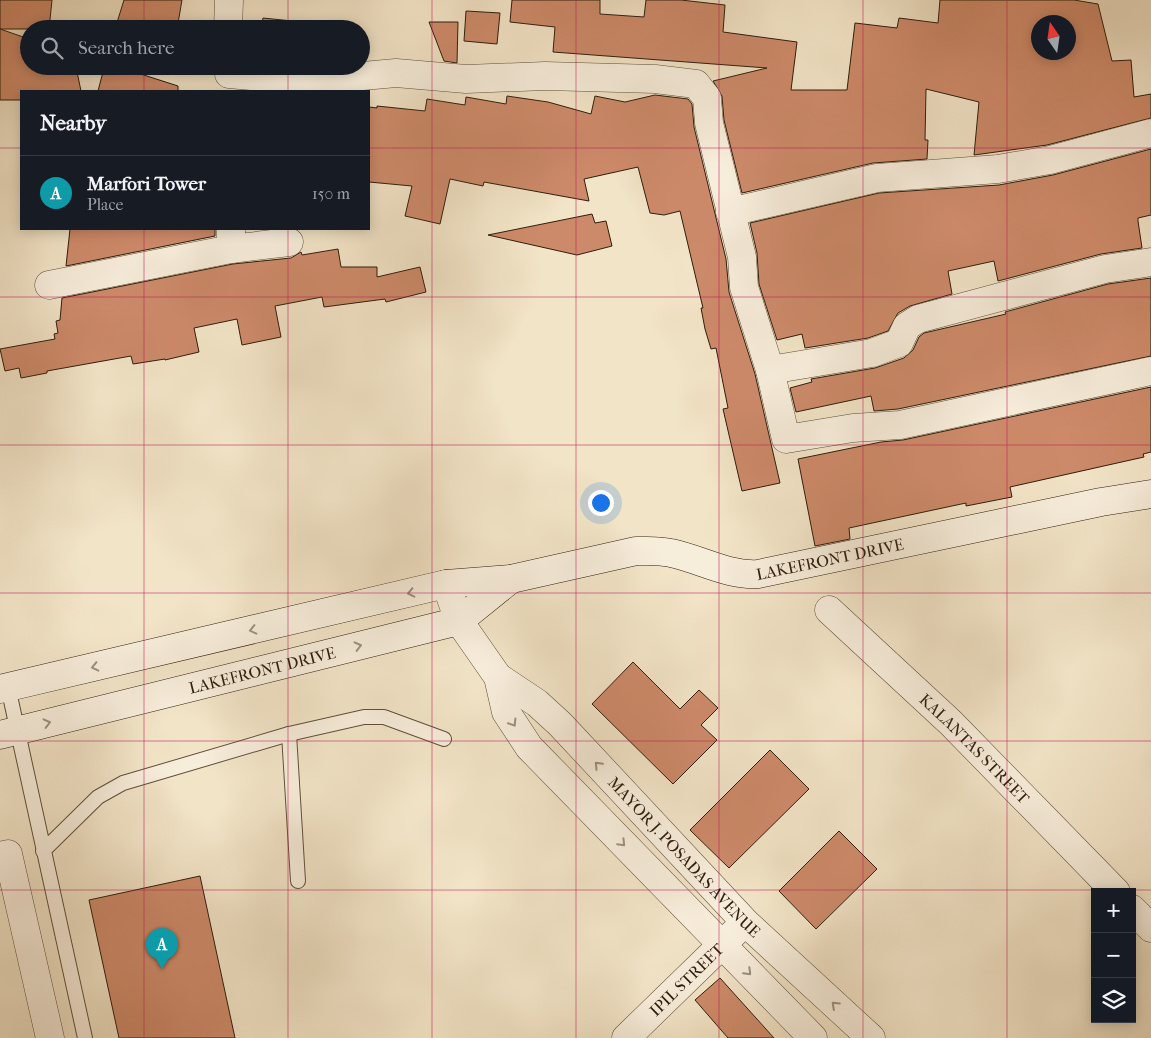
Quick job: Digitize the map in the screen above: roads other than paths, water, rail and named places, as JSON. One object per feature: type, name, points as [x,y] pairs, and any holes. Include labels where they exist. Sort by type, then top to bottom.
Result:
[{"type":"street","points":[[228,20],[229,0]]},
{"type":"street","points":[[230,77],[307,81],[396,73],[466,79],[545,76],[655,79],[696,84],[707,98],[709,124],[742,257],[744,287],[770,370],[786,439],[853,428],[900,425],[1151,371]]},
{"type":"street","points":[[730,212],[877,178],[998,169],[1050,160],[1151,133]]},
{"type":"street","points":[[49,285],[231,239],[289,242]]},
{"type":"street","points":[[770,370],[872,353],[899,343],[907,326],[918,319],[1105,269],[1151,262]]},
{"type":"street","name":"LAKEFRONT DRIVE","points":[[4,688],[446,584],[511,579],[636,551],[653,550],[672,553],[745,575],[758,574],[1101,502],[1151,494]]},
{"type":"street","name":"LAKEFRONT DRIVE","points":[[9,732],[459,621],[511,579]]},
{"type":"street","name":"MAYOR J. POSADAS AVENUE","points":[[446,584],[459,621],[498,678],[506,712],[529,747],[813,1038]]},
{"type":"street","name":"KALANTAS STREET","points":[[829,610],[951,723],[1112,888]]},
{"type":"street","name":"MAYOR J. POSADAS AVENUE","points":[[498,678],[537,703],[560,724],[746,923],[871,1038]]},
{"type":"street","points":[[0,856],[8,854],[50,1038]]},
{"type":"street","points":[[1136,913],[1151,928]]},
{"type":"street","name":"IPIL STREET","points":[[626,1038],[720,944],[746,923]]},
{"type":"lane","points":[[4,688],[9,732],[43,852],[84,1038]]},
{"type":"lane","points":[[43,852],[98,797],[123,783],[290,734],[364,717],[384,717],[444,739]]},
{"type":"lane","points":[[290,734],[298,881]]},
{"type":"place","name":"Marfori Tower","points":[[162,969]]}]
